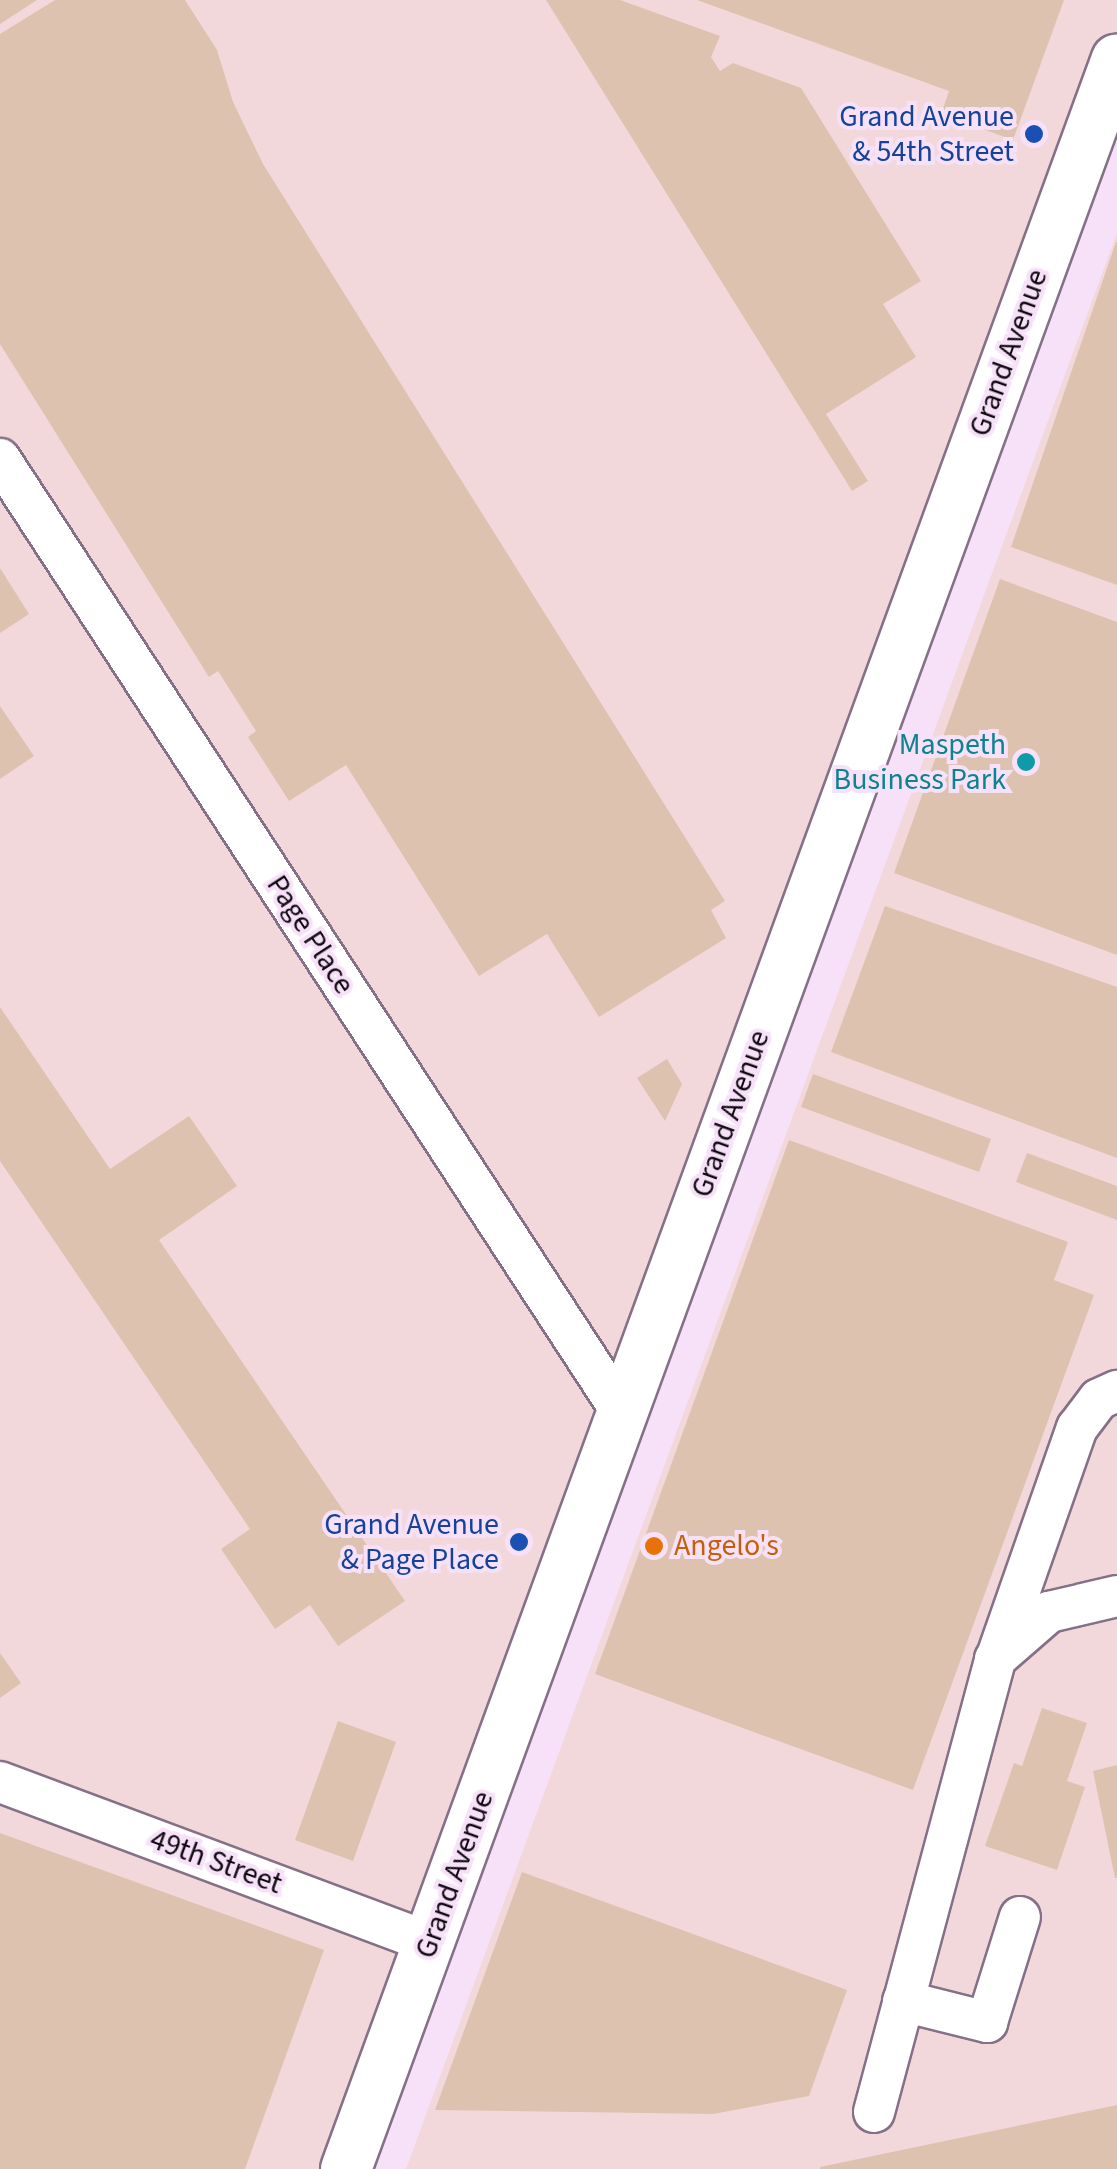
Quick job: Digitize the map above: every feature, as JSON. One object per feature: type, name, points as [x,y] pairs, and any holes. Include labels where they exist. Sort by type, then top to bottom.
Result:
[{"type":"main road","name":"Grand Avenue","points":[[346,2169],[621,1411],[1105,133],[1117,59]]},
{"type":"street","name":"Page Place","points":[[0,460],[621,1411]]},
{"type":"street","points":[[874,2112],[995,1659],[1077,1428],[1100,1399],[1117,1391]]},
{"type":"street","points":[[995,1659],[1049,1612],[1117,1596]]},
{"type":"street","name":"49th Street","points":[[0,1782],[431,1942]]},
{"type":"street","points":[[904,2001],[987,2022],[1020,1917]]},
{"type":"shaded area","points":[[0,0],[1117,0],[1117,55],[346,2169],[0,2169]]},
{"type":"shaded area","points":[[1117,233],[1117,2169],[406,2169]]},
{"type":"building","points":[[0,0],[37,0],[0,24]]},
{"type":"building","points":[[55,0],[185,0],[217,50],[233,102],[263,164],[725,901],[711,910],[726,938],[599,1017],[547,934],[479,976],[346,765],[289,801],[248,737],[256,731],[218,671],[209,677],[0,344],[0,34]]},
{"type":"building","points":[[546,0],[620,0],[720,36],[711,57],[720,71],[733,63],[801,88],[921,281],[883,304],[916,357],[826,414],[868,481],[852,491]]},
{"type":"building","points":[[697,0],[1064,0],[1013,140],[941,114],[949,91]]},
{"type":"building","points":[[1117,242],[1117,585],[1011,547]]},
{"type":"building","points":[[0,568],[29,614],[0,633]]},
{"type":"building","name":"Maspeth Business Park","points":[[1000,579],[1117,622],[1117,955],[894,873]]},
{"type":"building","points":[[0,706],[34,756],[0,779]]},
{"type":"building","points":[[885,906],[1117,987],[1117,1158],[831,1052]]},
{"type":"building","points":[[0,1007],[110,1169],[189,1116],[237,1186],[159,1240],[405,1601],[338,1646],[310,1605],[275,1629],[221,1549],[250,1529],[0,1161]]},
{"type":"building","points":[[667,1059],[682,1084],[665,1121],[637,1078]]},
{"type":"building","points":[[813,1074],[991,1139],[979,1172],[801,1107]]},
{"type":"building","points":[[789,1140],[1068,1242],[1054,1280],[1094,1295],[913,1790],[595,1674]]},
{"type":"building","points":[[1027,1153],[1117,1186],[1117,1220],[1016,1182]]},
{"type":"building","points":[[0,1653],[21,1683],[0,1698]]},
{"type":"building","points":[[1042,1708],[1087,1723],[1067,1781],[1085,1787],[1057,1870],[985,1846],[1014,1763],[1022,1766]]},
{"type":"building","points":[[338,1721],[396,1742],[353,1861],[295,1840]]},
{"type":"building","points":[[1117,1765],[1117,1878],[1115,1878],[1093,1771]]},
{"type":"building","points":[[0,1833],[324,1950],[245,2169],[0,2169]]},
{"type":"building","points":[[522,1872],[847,1990],[809,2096],[713,2114],[435,2110]]},
{"type":"building","points":[[1117,2105],[1117,2169],[820,2169],[820,2167]]},
{"type":"place","name":"Grand Avenue & 54th Street","points":[[1034,134]]},
{"type":"place","name":"Maspeth Business Park","points":[[1026,762]]},
{"type":"place","name":"Grand Avenue & Page Place","points":[[519,1542]]},
{"type":"place","name":"Angelo's","points":[[654,1546]]}]
